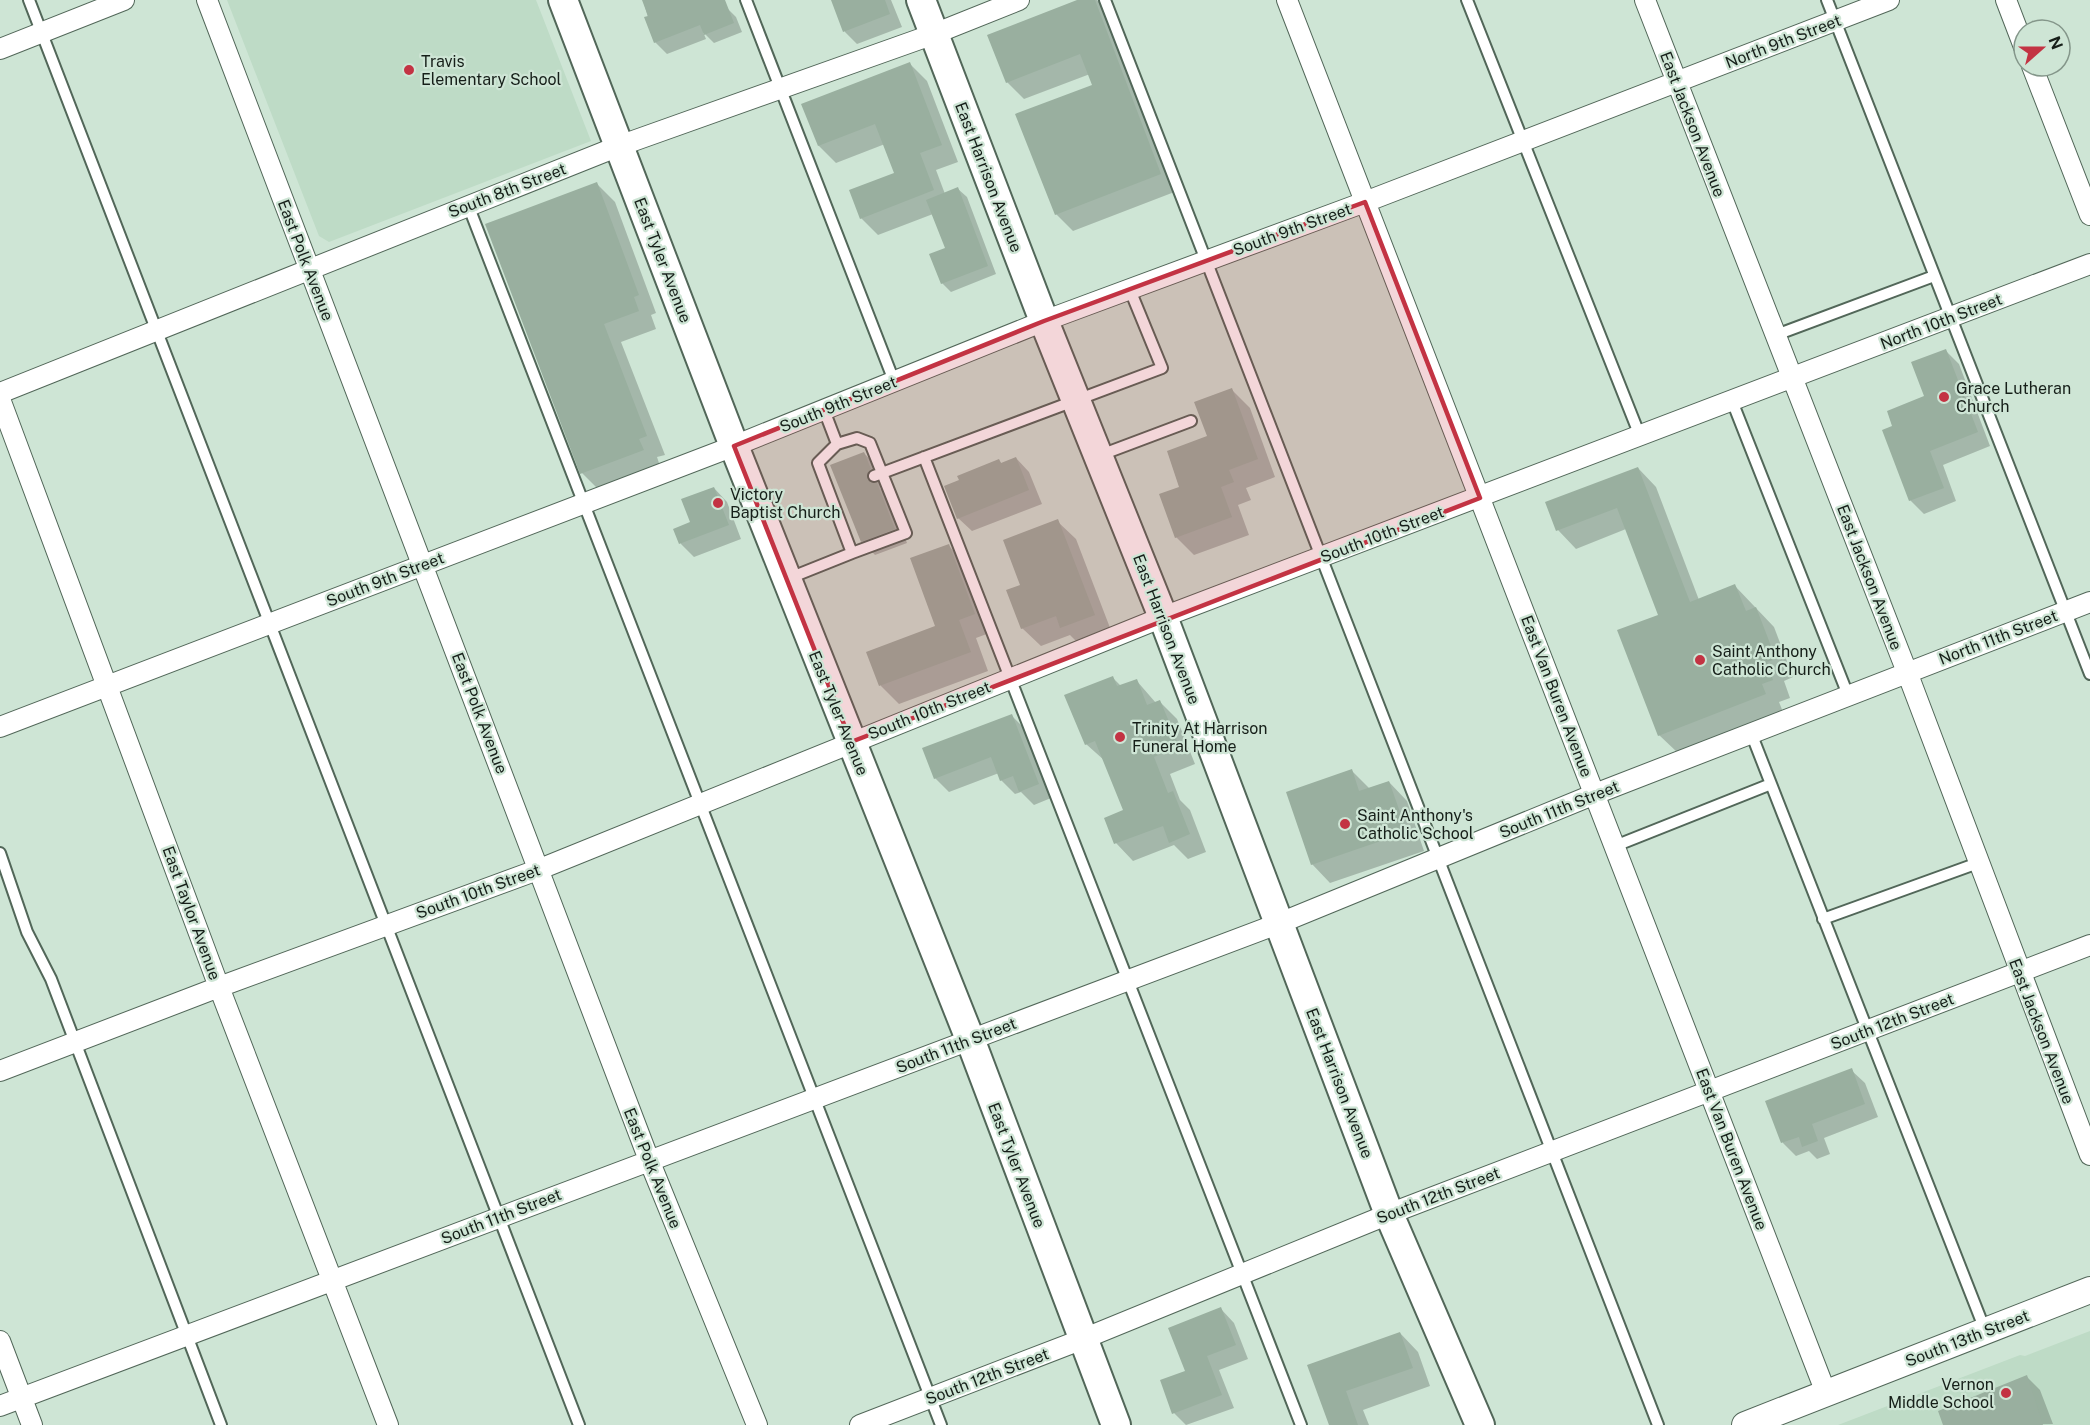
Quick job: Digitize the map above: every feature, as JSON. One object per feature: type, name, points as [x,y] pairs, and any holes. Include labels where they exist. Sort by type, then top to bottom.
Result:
[{"type":"main road","name":"East Tyler Avenue","points":[[563,0],[734,446],[970,1039],[1116,1425]]},
{"type":"main road","name":"East Harrison Avenue","points":[[921,0],[1044,321],[1163,617],[1389,1214],[1480,1425]]},
{"type":"street","points":[[0,49],[124,0]]},
{"type":"street","name":"East Polk Avenue","points":[[207,0],[649,1160],[757,1425]]},
{"type":"street","name":"South 8th Street","points":[[0,393],[619,146],[934,34],[1019,0]]},
{"type":"street","name":"East Van Buren Avenue","points":[[1287,0],[1826,1393]]},
{"type":"street","name":"East Jackson Avenue","points":[[1645,0],[1907,672],[2090,1155]]},
{"type":"street","name":"North 9th Street","points":[[1676,81],[1888,0]]},
{"type":"street","points":[[2006,0],[2013,18]]},
{"type":"street","points":[[2037,78],[2090,215]]},
{"type":"street","name":"South 9th Street","points":[[0,727],[734,446],[1044,321],[1365,202],[1676,81]]},
{"type":"street","name":"North 10th Street","points":[[1792,378],[2090,264]]},
{"type":"street","name":"South 10th Street","points":[[0,1071],[219,987],[540,869],[1163,617],[1792,378]]},
{"type":"street","name":"East Taylor Avenue","points":[[0,399],[109,686],[219,987],[388,1425]]},
{"type":"street","name":"North 11th Street","points":[[1907,672],[2090,602]]},
{"type":"street","name":"South 11th Street","points":[[0,1406],[1280,923],[1595,794],[1907,672]]},
{"type":"street","name":"South 12th Street","points":[[860,1425],[1083,1339],[1389,1214],[2090,945]]},
{"type":"street","name":"South 13th Street","points":[[1745,1425],[2090,1290]]},
{"type":"street","points":[[0,1341],[32,1425]]},
{"type":"lane","points":[[29,0],[384,926],[579,1425]]},
{"type":"lane","points":[[746,0],[894,381]]},
{"type":"lane","points":[[1105,0],[1658,1425]]},
{"type":"lane","points":[[1467,0],[1640,436]]},
{"type":"lane","points":[[1827,0],[2090,674]]},
{"type":"lane","points":[[468,206],[941,1425]]},
{"type":"lane","points":[[1776,335],[1934,276]]},
{"type":"lane","points":[[878,475],[1162,368],[1130,290]]},
{"type":"lane","points":[[1732,401],[1848,695]]},
{"type":"lane","points":[[824,410],[837,444]]},
{"type":"lane","points":[[1098,456],[1191,421]]},
{"type":"lane","points":[[787,579],[906,532],[890,504],[878,475],[870,443],[857,438],[837,444],[818,463],[835,491],[846,521],[852,553]]},
{"type":"lane","points":[[924,457],[1301,1425]]},
{"type":"lane","points":[[1751,733],[1985,1331]]},
{"type":"lane","points":[[1615,846],[1771,784]]},
{"type":"lane","points":[[0,853],[27,932],[51,979],[221,1425]]},
{"type":"lane","points":[[1823,919],[1978,863]]},
{"type":"highlighted area","points":[[1365,202],[1480,498],[851,742],[734,446],[1044,321]]},
{"type":"shaded area","name":"Travis Elementary School","points":[[227,0],[536,0],[591,141],[329,242],[319,236]]},
{"type":"shaded area","name":"Vernon Middle School","points":[[2090,1331],[2090,1425],[1838,1425],[2020,1355],[2025,1356]]},
{"type":"building","points":[[642,0],[725,0],[734,23],[704,35],[700,25],[654,43],[644,17],[648,16]]},
{"type":"building","points":[[831,0],[885,0],[890,14],[843,32]]},
{"type":"building","points":[[1077,0],[1095,0],[1161,174],[1055,215],[1015,114],[1092,85],[1080,54],[1006,83],[987,35]]},
{"type":"building","points":[[910,62],[942,145],[920,153],[934,190],[860,219],[849,190],[894,173],[875,124],[818,146],[801,104]]},
{"type":"building","points":[[597,182],[639,295],[634,297],[639,311],[604,324],[647,436],[639,439],[644,450],[580,474],[485,224]]},
{"type":"building","points":[[958,187],[988,266],[941,284],[929,254],[945,248],[926,200]]},
{"type":"building","points":[[1946,349],[1978,432],[1930,451],[1944,488],[1909,501],[1882,430],[1892,426],[1887,411],[1924,396],[1911,362]]},
{"type":"building","points":[[1232,388],[1258,459],[1229,470],[1234,482],[1221,487],[1232,517],[1175,538],[1159,494],[1179,487],[1167,451],[1207,436],[1194,402]]},
{"type":"building","points":[[864,452],[871,469],[867,474],[867,479],[877,483],[895,529],[861,542],[830,465]]},
{"type":"building","points":[[1016,457],[1029,490],[957,519],[944,486],[959,480],[957,476],[999,459],[1001,463]]},
{"type":"building","name":"Saint Anthony Catholic Church","points":[[1638,467],[1690,602],[1735,584],[1746,611],[1756,607],[1776,659],[1767,662],[1773,680],[1762,684],[1766,694],[1658,736],[1617,630],[1658,615],[1617,508],[1556,531],[1545,502]]},
{"type":"building","points":[[714,487],[729,525],[679,544],[673,529],[690,522],[681,499]]},
{"type":"building","points":[[1058,519],[1095,615],[1060,628],[1056,616],[1021,629],[1006,590],[1020,585],[1003,540]]},
{"type":"building","points":[[949,544],[975,614],[959,620],[971,652],[879,686],[866,652],[935,626],[910,558]]},
{"type":"building","points":[[1113,676],[1117,686],[1137,679],[1147,705],[1160,700],[1179,746],[1154,757],[1168,793],[1173,791],[1190,834],[1169,843],[1163,826],[1114,844],[1104,818],[1123,810],[1095,741],[1085,745],[1064,695]]},
{"type":"building","points":[[1012,714],[1039,784],[1019,792],[1013,776],[1000,781],[991,757],[934,779],[922,748]]},
{"type":"building","points":[[1352,769],[1359,791],[1389,781],[1407,832],[1311,865],[1286,792]]},
{"type":"building","points":[[1852,1068],[1865,1104],[1812,1124],[1818,1141],[1802,1147],[1799,1137],[1781,1143],[1765,1101]]},
{"type":"building","points":[[1221,1307],[1236,1345],[1207,1356],[1222,1395],[1172,1414],[1160,1380],[1185,1371],[1168,1328]]},
{"type":"building","points":[[1400,1332],[1413,1368],[1346,1391],[1358,1425],[1329,1425],[1307,1365]]},
{"type":"building","points":[[2027,1375],[2043,1425],[1943,1425],[1938,1411]]},
{"type":"place","name":"Travis Elementary School","points":[[409,70]]},
{"type":"place","name":"Grace Lutheran Church","points":[[1944,397]]},
{"type":"place","name":"Victory Baptist Church","points":[[718,503]]},
{"type":"place","name":"Saint Anthony Catholic Church","points":[[1700,660]]},
{"type":"place","name":"Trinity At Harrison Funeral Home","points":[[1120,737]]},
{"type":"place","name":"Saint Anthony's Catholic School","points":[[1345,824]]},
{"type":"place","name":"Vernon Middle School","points":[[2006,1393]]}]
